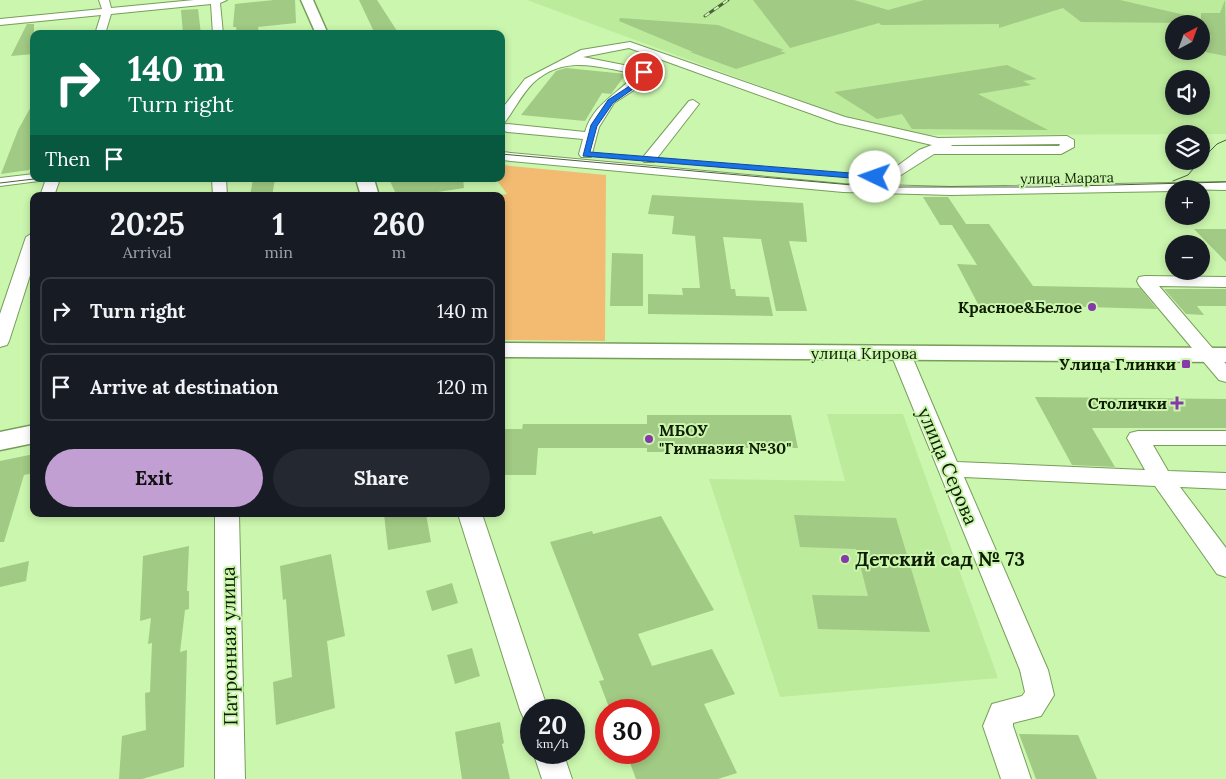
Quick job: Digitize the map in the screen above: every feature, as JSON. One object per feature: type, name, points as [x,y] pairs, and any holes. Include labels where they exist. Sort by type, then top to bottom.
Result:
[{"type":"main road","points":[[307,0],[320,30]]},
{"type":"main road","name":"улица Кирова","points":[[505,350],[1217,355]]},
{"type":"main road","points":[[0,441],[30,435]]},
{"type":"street","points":[[101,30],[107,12],[104,0]]},
{"type":"street","points":[[0,22],[218,0],[218,30]]},
{"type":"street","points":[[506,126],[529,81],[585,52],[630,45],[841,120],[938,146],[1060,150],[1068,147],[1067,140],[938,146],[924,153],[890,178]]},
{"type":"street","points":[[506,126],[542,80],[576,61],[598,63],[644,72],[630,88],[610,101],[592,131],[586,154]]},
{"type":"street","points":[[649,159],[693,104]]},
{"type":"street","points":[[506,126],[592,131]]},
{"type":"street","name":"улица Марата","points":[[505,147],[890,178],[910,184],[1223,189]]},
{"type":"street","name":"улица Марата","points":[[505,156],[843,188],[1226,173]]},
{"type":"street","points":[[1202,175],[1223,189]]},
{"type":"street","points":[[0,182],[30,178]]},
{"type":"street","points":[[0,341],[30,249]]},
{"type":"street","points":[[1226,282],[1145,281],[1217,355],[1226,376]]},
{"type":"street","name":"улица Серова","points":[[901,354],[1034,670],[1040,695],[1031,707],[1002,713],[998,726],[1016,779]]},
{"type":"street","points":[[1226,438],[1138,438],[1162,478],[1226,567]]},
{"type":"street","points":[[950,469],[1226,482]]},
{"type":"street","name":"Патронная улица","points":[[227,517],[230,779]]},
{"type":"street","points":[[471,517],[530,699]]},
{"type":"street","points":[[552,764],[557,779]]},
{"type":"shaded area","points":[[527,0],[1226,0],[1226,134],[1210,134],[1210,125],[1165,125],[1165,134],[893,135]]},
{"type":"shaded area","points":[[505,165],[606,175],[605,341],[505,340],[505,194],[507,194],[498,182],[505,182]]},
{"type":"shaded area","name":"Детский сад № 73","points":[[827,414],[903,414],[998,678],[780,697],[709,479],[845,481]]},
{"type":"building","points":[[295,0],[296,23],[258,27],[258,30],[236,30],[236,27],[233,27],[235,4]]},
{"type":"building","points":[[359,0],[377,0],[396,30],[373,30]]},
{"type":"building","points":[[753,0],[854,0],[888,10],[924,0],[1120,0],[1185,15],[1165,15],[1165,23],[1081,22],[1063,8],[999,28],[999,24],[881,25],[879,23],[790,48]]},
{"type":"building","points":[[1225,0],[1226,56],[1210,53],[1210,15],[1201,15],[1201,13],[1220,13]]},
{"type":"building","points":[[198,9],[201,30],[183,30],[181,10]]},
{"type":"building","points":[[620,18],[718,25],[784,50],[780,51],[786,53],[736,69],[690,52],[693,52],[619,21]]},
{"type":"building","points":[[27,24],[34,24],[34,30],[30,30],[30,54],[11,56]]},
{"type":"building","points":[[1007,65],[1037,79],[1023,81],[1031,85],[978,94],[1048,130],[912,129],[902,114],[877,119],[834,92]]},
{"type":"building","points":[[566,68],[626,74],[611,94],[602,93],[585,121],[521,115],[556,71]]},
{"type":"building","points":[[30,108],[30,169],[1,174],[18,130]]},
{"type":"building","points":[[252,182],[274,182],[273,192],[251,192]]},
{"type":"building","points":[[390,182],[463,182],[464,188],[438,192],[395,192]]},
{"type":"building","points":[[652,195],[803,203],[807,242],[789,241],[807,311],[776,311],[761,239],[723,237],[731,289],[735,289],[736,296],[769,297],[773,316],[648,314],[648,294],[683,295],[682,288],[700,288],[695,236],[672,234],[674,216],[648,214]]},
{"type":"building","points":[[923,197],[948,197],[966,224],[989,224],[1033,286],[1140,288],[1157,309],[978,304],[957,264],[977,265],[952,225],[940,225]]},
{"type":"building","points":[[1194,229],[1226,229],[1226,262],[1210,246],[1210,235],[1200,235]]},
{"type":"building","points":[[612,253],[643,254],[643,306],[610,306]]},
{"type":"building","points":[[1164,289],[1226,289],[1226,306],[1197,306],[1204,315],[1186,314]]},
{"type":"building","points":[[1035,397],[1226,399],[1226,428],[1092,428],[1115,467],[1072,465]]},
{"type":"building","name":"МБОУ \"Гимназия №30\"","points":[[647,415],[791,415],[798,448],[666,448],[666,452],[647,452],[647,448],[538,448],[536,475],[505,475],[505,429],[522,429],[523,424],[647,424]]},
{"type":"building","points":[[30,455],[30,474],[24,475],[4,542],[0,542],[0,461]]},
{"type":"building","points":[[794,515],[896,518],[930,632],[818,629],[812,595],[868,596],[856,549],[800,547]]},
{"type":"building","points":[[661,516],[714,610],[638,634],[652,666],[712,649],[735,694],[704,704],[737,773],[718,779],[636,779],[630,764],[660,764],[660,699],[606,699],[599,681],[604,680],[550,542],[592,531],[593,534]]},
{"type":"building","points":[[384,517],[427,517],[431,542],[388,550]]},
{"type":"building","points":[[189,546],[187,591],[189,591],[189,609],[185,610],[180,652],[187,650],[184,767],[142,779],[119,779],[122,736],[146,730],[145,693],[150,692],[152,643],[148,644],[151,618],[140,621],[143,556]]},
{"type":"building","points":[[331,554],[345,636],[327,641],[335,708],[276,725],[273,682],[292,677],[286,599],[283,600],[280,566]]},
{"type":"building","points":[[29,561],[26,581],[0,587],[0,568]]},
{"type":"building","points":[[452,583],[458,603],[432,611],[426,591]]},
{"type":"building","points":[[472,648],[480,676],[455,684],[447,655]]},
{"type":"building","points":[[500,722],[504,743],[502,744],[510,779],[462,779],[455,732]]},
{"type":"building","points":[[1019,734],[1078,735],[1097,779],[1036,779]]},
{"type":"tram line","points":[[1210,151],[1217,144],[1226,140]]},
{"type":"tram line","points":[[505,154],[875,187],[1036,187],[1226,182]]},
{"type":"tram line","points":[[1176,180],[1188,175],[1192,170]]},
{"type":"tram line","points":[[0,183],[30,179]]},
{"type":"railway","points":[[705,16],[728,0]]},
{"type":"place","name":"Красное&Белое","points":[[1092,307]]},
{"type":"place","name":"Улица Глинки","points":[[1186,364]]},
{"type":"place","name":"Столички","points":[[1177,403]]},
{"type":"place","name":"МБОУ \"Гимназия №30\"","points":[[649,439]]},
{"type":"place","name":"Детский сад № 73","points":[[845,559]]},
{"type":"route","points":[[644,72],[630,88],[610,101],[593,126],[586,154],[875,177]]}]
